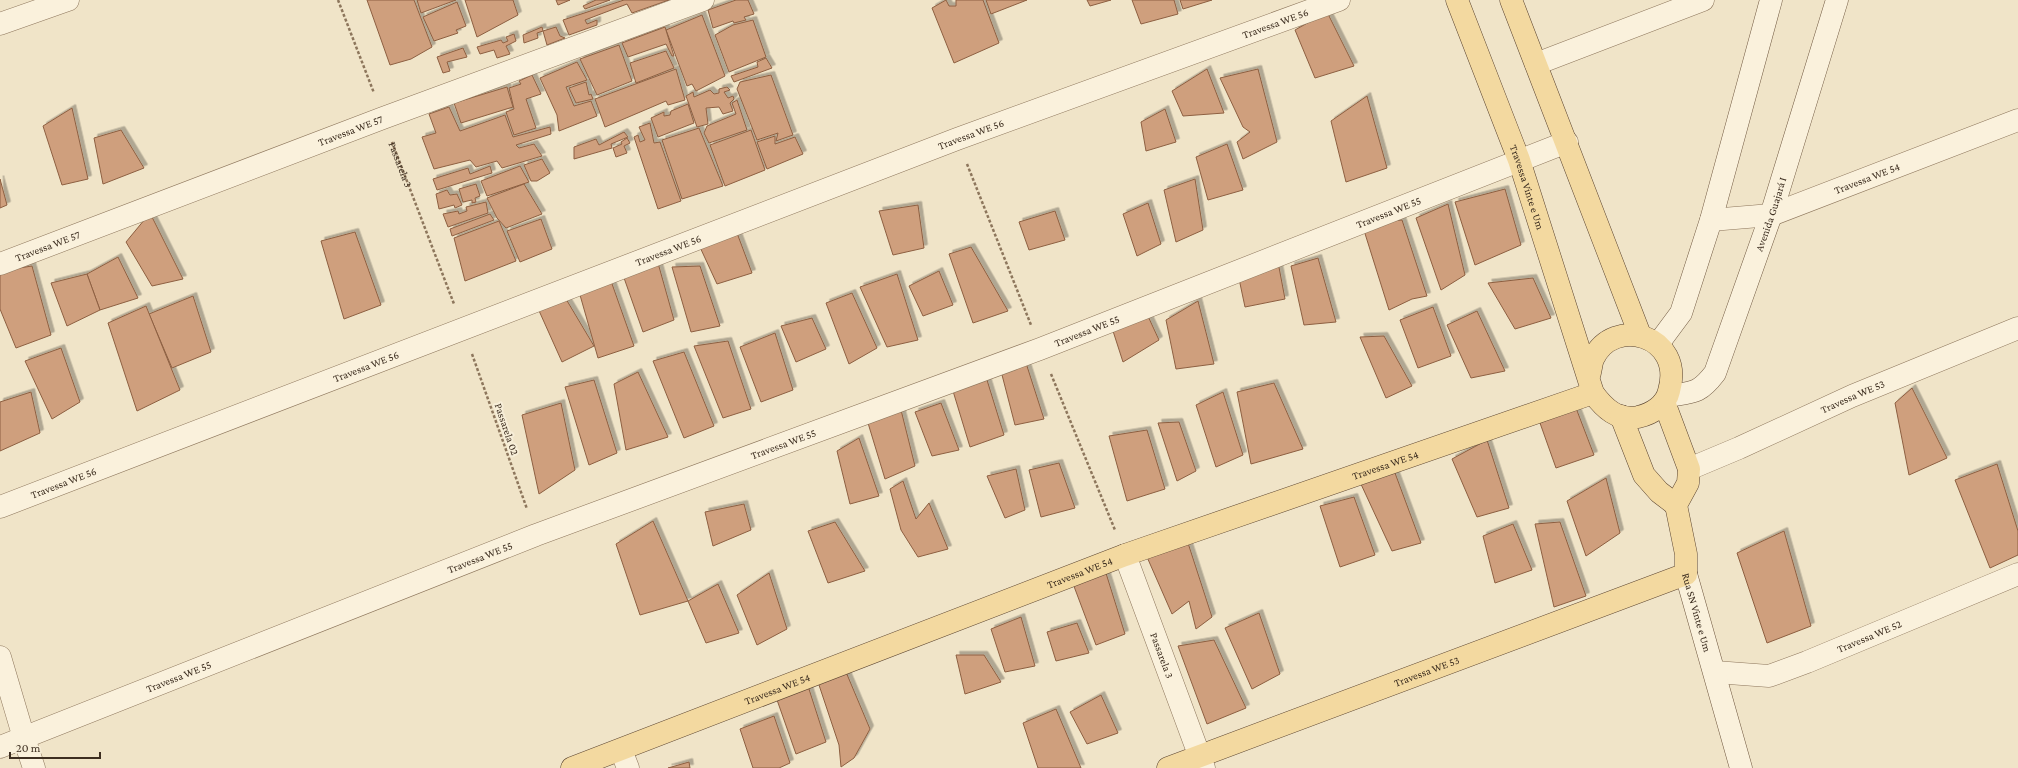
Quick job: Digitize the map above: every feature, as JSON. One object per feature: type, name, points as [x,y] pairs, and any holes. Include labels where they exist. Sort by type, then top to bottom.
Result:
[{"type":"main road","name":"Travessa Vinte e Um","points":[[1457,0],[1519,160],[1591,385]]},
{"type":"main road","points":[[1511,0],[1566,142],[1648,340],[1669,358],[1671,365],[1673,378],[1666,399],[1652,412],[1637,417],[1621,416],[1605,408],[1591,385],[1594,358],[1605,344],[1621,336],[1648,340]]},
{"type":"main road","name":"Travessa WE 54","points":[[572,768],[624,759],[1125,555],[1591,385]]},
{"type":"main road","points":[[1621,416],[1644,476],[1659,492],[1676,505],[1688,483],[1689,469],[1666,399]]},
{"type":"main road","name":"Rua SN Vinte e Um","points":[[1676,505],[1686,554],[1686,574]]},
{"type":"main road","name":"Travessa WE 53","points":[[1168,768],[1203,762],[1686,574]]},
{"type":"street","points":[[0,24],[68,0]]},
{"type":"street","name":"Travessa WE 57","points":[[0,264],[383,118],[703,0]]},
{"type":"street","name":"Travessa WE 56","points":[[0,508],[960,138],[1339,0]]},
{"type":"street","points":[[1536,64],[1702,0]]},
{"type":"street","points":[[1648,340],[1681,313],[1711,220],[1771,0]]},
{"type":"street","name":"Avenida Guajará I","points":[[1666,399],[1704,387],[1715,373],[1771,215],[1837,0]]},
{"type":"street","name":"Travessa WE 54","points":[[1711,220],[1771,215],[2018,120]]},
{"type":"street","name":"Travessa WE 55","points":[[0,747],[536,535],[1040,349],[1566,142]]},
{"type":"street","name":"Travessa WE 53","points":[[1689,469],[1739,448],[1852,396],[2018,328]]},
{"type":"street","name":"Passarela 3","points":[[1125,555],[1203,762]]},
{"type":"street","name":"Rua SN Vinte e Um","points":[[1686,574],[1741,768]]},
{"type":"street","name":"Travessa WE 52","points":[[1715,672],[1769,676],[1807,662],[2018,574]]},
{"type":"street","points":[[0,657],[34,768]]},
{"type":"path","name":"Passarela 3","points":[[338,0],[463,329]]},
{"type":"path","name":"Passarela 02","points":[[463,329],[536,535]]},
{"type":"building","points":[[367,0],[414,0],[432,47],[411,59],[390,65]]},
{"type":"building","points":[[417,0],[456,0],[421,13]]},
{"type":"building","points":[[465,0],[513,0],[518,15],[477,37]]},
{"type":"building","points":[[556,0],[570,0],[558,5]]},
{"type":"building","points":[[596,0],[610,0],[585,9],[583,6]]},
{"type":"building","points":[[624,0],[669,0],[632,13],[627,4],[585,20],[587,24],[597,20],[597,25],[569,35],[563,20]]},
{"type":"building","points":[[736,0],[748,0],[754,14],[744,17],[746,20],[734,23],[733,21],[713,28],[708,10]]},
{"type":"building","points":[[946,0],[949,6],[956,6],[956,0],[983,0],[999,43],[954,63],[932,8]]},
{"type":"building","points":[[986,0],[1027,0],[991,14]]},
{"type":"building","points":[[1087,0],[1111,0],[1090,6]]},
{"type":"building","points":[[1132,0],[1174,0],[1178,14],[1141,24]]},
{"type":"building","points":[[1180,0],[1212,0],[1183,9]]},
{"type":"building","points":[[457,2],[466,26],[456,30],[458,33],[434,41],[423,17]]},
{"type":"building","points":[[1327,12],[1354,66],[1315,78],[1295,30]]},
{"type":"building","points":[[702,15],[725,76],[696,91],[692,84],[687,86],[666,30]]},
{"type":"building","points":[[753,20],[766,57],[729,72],[715,35],[733,25]]},
{"type":"building","points":[[542,27],[543,31],[537,33],[538,38],[524,43],[523,35]]},
{"type":"building","points":[[556,27],[560,36],[565,38],[547,45],[543,31]]},
{"type":"building","points":[[665,27],[674,56],[672,56],[666,44],[628,57],[622,43]]},
{"type":"building","points":[[514,34],[516,41],[506,46],[510,54],[497,58],[494,50],[480,54],[477,47],[501,40],[503,43],[508,41],[506,37]]},
{"type":"building","points":[[619,45],[632,81],[597,95],[580,59]]},
{"type":"building","points":[[463,48],[467,57],[447,62],[450,71],[443,73],[437,57]]},
{"type":"building","points":[[666,51],[674,68],[636,83],[630,63]]},
{"type":"building","points":[[766,58],[772,68],[734,82],[731,76],[758,67],[757,62]]},
{"type":"building","points":[[577,62],[587,80],[566,87],[574,106],[591,101],[597,116],[559,131],[557,115],[540,78]]},
{"type":"building","points":[[676,69],[685,100],[668,105],[666,101],[605,127],[595,99]]},
{"type":"building","points":[[1207,69],[1224,113],[1183,116],[1172,91]]},
{"type":"building","points":[[1258,69],[1277,142],[1243,159],[1237,142],[1250,132],[1243,127],[1220,78]]},
{"type":"building","points":[[532,75],[541,94],[526,99],[536,128],[514,135],[506,112],[514,109],[509,88],[521,84],[519,81]]},
{"type":"building","points":[[771,75],[793,135],[776,141],[778,133],[757,140],[737,89],[740,82]]},
{"type":"building","points":[[586,82],[589,95],[591,94],[593,99],[576,103],[569,88]]},
{"type":"building","points":[[507,87],[513,107],[461,123],[454,103]]},
{"type":"building","points":[[727,87],[730,90],[724,92],[728,98],[733,96],[734,99],[730,103],[733,111],[723,114],[719,107],[706,108],[708,124],[697,127],[686,96],[693,92],[694,97],[710,90],[714,94],[719,93],[719,89]]},
{"type":"building","points":[[1367,96],[1387,168],[1346,182],[1331,121]]},
{"type":"building","points":[[737,100],[747,130],[709,143],[704,133],[707,126],[736,114],[732,103]]},
{"type":"building","points":[[688,104],[694,123],[658,137],[651,118],[664,112],[664,116],[670,115],[671,111]]},
{"type":"building","points":[[449,107],[460,131],[505,115],[513,137],[550,127],[551,134],[516,145],[519,148],[534,144],[542,156],[502,168],[497,161],[476,167],[470,160],[434,169],[422,137],[436,133],[429,114]]},
{"type":"building","points":[[72,108],[88,179],[62,185],[43,126]]},
{"type":"building","points":[[1165,109],[1176,142],[1146,151],[1141,122]]},
{"type":"building","points":[[650,123],[654,143],[660,142],[681,201],[658,209],[634,137],[638,135],[640,142],[645,140],[639,127]]},
{"type":"building","points":[[699,128],[723,186],[682,199],[662,140]]},
{"type":"building","points":[[121,130],[144,168],[103,184],[94,138]]},
{"type":"building","points":[[751,130],[765,170],[725,186],[710,145]]},
{"type":"building","points":[[624,132],[628,137],[611,144],[612,148],[574,159],[574,147],[596,139],[599,145]]},
{"type":"building","points":[[775,136],[775,144],[795,137],[803,154],[767,169],[757,142]]},
{"type":"building","points":[[627,138],[630,143],[624,146],[627,153],[616,157],[613,148],[622,144],[621,142]]},
{"type":"building","points":[[1227,144],[1243,190],[1208,200],[1196,157]]},
{"type":"building","points":[[542,159],[550,173],[537,181],[531,181],[524,165]]},
{"type":"building","points":[[490,166],[492,173],[437,190],[433,179],[468,168],[470,174]]},
{"type":"building","points":[[520,166],[529,182],[487,196],[481,181]]},
{"type":"building","points":[[0,179],[7,205],[0,208]]},
{"type":"building","points":[[1195,179],[1203,230],[1176,242],[1164,190]]},
{"type":"building","points":[[476,184],[480,196],[475,198],[476,202],[472,203],[472,200],[463,202],[459,189]]},
{"type":"building","points":[[524,184],[542,214],[506,228],[497,218],[487,198]]},
{"type":"building","points":[[1505,189],[1521,245],[1475,265],[1455,202]]},
{"type":"building","points":[[447,190],[450,195],[457,194],[462,205],[455,208],[454,205],[439,209],[436,194]]},
{"type":"building","points":[[486,202],[488,213],[448,227],[443,214],[458,211],[459,214],[467,211],[466,207]]},
{"type":"building","points":[[1148,203],[1161,244],[1137,256],[1123,214]]},
{"type":"building","points":[[1448,204],[1465,275],[1441,290],[1416,218]]},
{"type":"building","points":[[918,205],[924,248],[893,255],[879,211]]},
{"type":"building","points":[[1055,211],[1065,240],[1029,250],[1019,222]]},
{"type":"building","points":[[150,213],[183,279],[152,286],[126,242]]},
{"type":"building","points":[[490,214],[494,220],[452,236],[450,229]]},
{"type":"building","points":[[541,219],[552,249],[520,262],[507,231]]},
{"type":"building","points":[[1402,220],[1427,296],[1412,299],[1389,310],[1362,224]]},
{"type":"building","points":[[499,221],[516,261],[465,281],[454,238]]},
{"type":"building","points":[[355,232],[381,305],[344,319],[321,241]]},
{"type":"building","points":[[737,233],[752,273],[717,284],[699,245]]},
{"type":"building","points":[[971,247],[1008,311],[973,323],[949,254]]},
{"type":"building","points":[[118,257],[138,298],[100,310],[87,274]]},
{"type":"building","points":[[1318,258],[1336,322],[1304,325],[1291,266]]},
{"type":"building","points":[[1278,262],[1285,299],[1245,307],[1238,274]]},
{"type":"building","points":[[658,263],[674,320],[643,332],[623,275]]},
{"type":"building","points":[[32,266],[51,335],[16,348],[0,309],[0,271]]},
{"type":"building","points":[[700,266],[720,326],[691,332],[672,267]]},
{"type":"building","points":[[939,271],[953,305],[923,316],[909,286]]},
{"type":"building","points":[[87,274],[100,310],[67,326],[51,283]]},
{"type":"building","points":[[897,274],[918,340],[887,347],[860,287]]},
{"type":"building","points":[[1533,278],[1551,318],[1515,329],[1488,283]]},
{"type":"building","points":[[611,281],[634,346],[598,358],[578,288]]},
{"type":"building","points":[[852,293],[877,348],[849,364],[826,303]]},
{"type":"building","points":[[193,296],[211,352],[172,368],[149,314]]},
{"type":"building","points":[[566,299],[594,346],[562,362],[536,304]]},
{"type":"building","points":[[1198,301],[1214,364],[1176,369],[1166,320]]},
{"type":"building","points":[[146,306],[180,390],[137,411],[108,323]]},
{"type":"building","points":[[1433,307],[1451,356],[1418,368],[1400,320]]},
{"type":"building","points":[[1477,311],[1505,371],[1471,378],[1447,325]]},
{"type":"building","points":[[1147,314],[1159,340],[1123,362],[1113,331]]},
{"type":"building","points":[[812,318],[826,349],[796,362],[781,326]]},
{"type":"building","points":[[775,333],[793,390],[761,402],[740,347]]},
{"type":"building","points":[[1384,336],[1412,386],[1386,398],[1360,337]]},
{"type":"building","points":[[728,341],[751,409],[723,418],[694,346]]},
{"type":"building","points":[[61,348],[80,402],[52,419],[25,361]]},
{"type":"building","points":[[684,352],[714,426],[684,438],[653,361]]},
{"type":"building","points":[[1026,363],[1044,419],[1015,425],[1001,371]]},
{"type":"building","points":[[638,372],[668,437],[626,450],[614,384]]},
{"type":"building","points":[[594,380],[617,453],[589,465],[565,387]]},
{"type":"building","points":[[987,380],[1004,435],[970,447],[953,391]]},
{"type":"building","points":[[1274,383],[1303,449],[1251,464],[1237,392]]},
{"type":"building","points":[[1912,388],[1947,458],[1909,475],[1895,403]]},
{"type":"building","points":[[31,392],[40,433],[0,451],[0,402]]},
{"type":"building","points":[[1223,392],[1243,455],[1216,467],[1196,405]]},
{"type":"building","points":[[561,403],[575,470],[539,494],[522,415]]},
{"type":"building","points":[[941,403],[959,450],[932,456],[915,412]]},
{"type":"building","points":[[1576,408],[1594,455],[1556,468],[1540,423]]},
{"type":"building","points":[[901,410],[915,466],[885,479],[868,423]]},
{"type":"building","points":[[1179,422],[1196,471],[1177,481],[1158,423]]},
{"type":"building","points":[[1147,430],[1165,489],[1127,501],[1109,436]]},
{"type":"building","points":[[859,438],[879,496],[850,504],[837,451]]},
{"type":"building","points":[[1487,440],[1509,508],[1477,517],[1452,459]]},
{"type":"building","points":[[1059,463],[1075,508],[1041,517],[1029,470]]},
{"type":"building","points":[[1997,464],[2018,531],[2018,555],[1990,568],[1955,480]]},
{"type":"building","points":[[1016,469],[1025,510],[1005,518],[987,476]]},
{"type":"building","points":[[1395,473],[1421,543],[1392,551],[1360,482]]},
{"type":"building","points":[[1606,478],[1620,533],[1586,556],[1567,501]]},
{"type":"building","points":[[903,481],[916,519],[929,503],[948,549],[918,557],[901,530],[890,489]]},
{"type":"building","points":[[1354,497],[1375,555],[1340,567],[1320,506]]},
{"type":"building","points":[[744,504],[751,530],[713,546],[705,512]]},
{"type":"building","points":[[653,521],[688,601],[640,615],[616,544]]},
{"type":"building","points":[[835,522],[865,571],[828,583],[808,531]]},
{"type":"building","points":[[1560,522],[1586,596],[1554,607],[1535,524]]},
{"type":"building","points":[[1513,524],[1532,570],[1495,583],[1483,536]]},
{"type":"building","points":[[1784,531],[1811,626],[1767,643],[1737,553]]},
{"type":"building","points":[[1188,543],[1212,617],[1196,629],[1189,601],[1172,614],[1147,557]]},
{"type":"building","points":[[1105,570],[1125,634],[1096,645],[1072,581]]},
{"type":"building","points":[[769,573],[787,629],[757,645],[737,595]]},
{"type":"building","points":[[718,584],[739,633],[706,643],[688,601]]},
{"type":"building","points":[[1259,613],[1280,674],[1252,689],[1225,628]]},
{"type":"building","points":[[1021,617],[1035,666],[1005,672],[991,629]]},
{"type":"building","points":[[1077,623],[1089,653],[1056,661],[1047,632]]},
{"type":"building","points":[[1214,640],[1246,708],[1207,724],[1178,646]]},
{"type":"building","points":[[956,655],[984,655],[1001,682],[965,694]]},
{"type":"building","points":[[846,672],[870,729],[854,758],[841,767],[839,745],[818,682]]},
{"type":"building","points":[[808,686],[826,742],[796,754],[776,697]]},
{"type":"building","points":[[1101,695],[1118,733],[1087,744],[1070,712]]},
{"type":"building","points":[[1056,709],[1081,768],[1038,768],[1023,723]]},
{"type":"building","points":[[774,716],[790,763],[779,768],[753,768],[740,729]]},
{"type":"building","points":[[689,762],[690,768],[668,768]]}]
